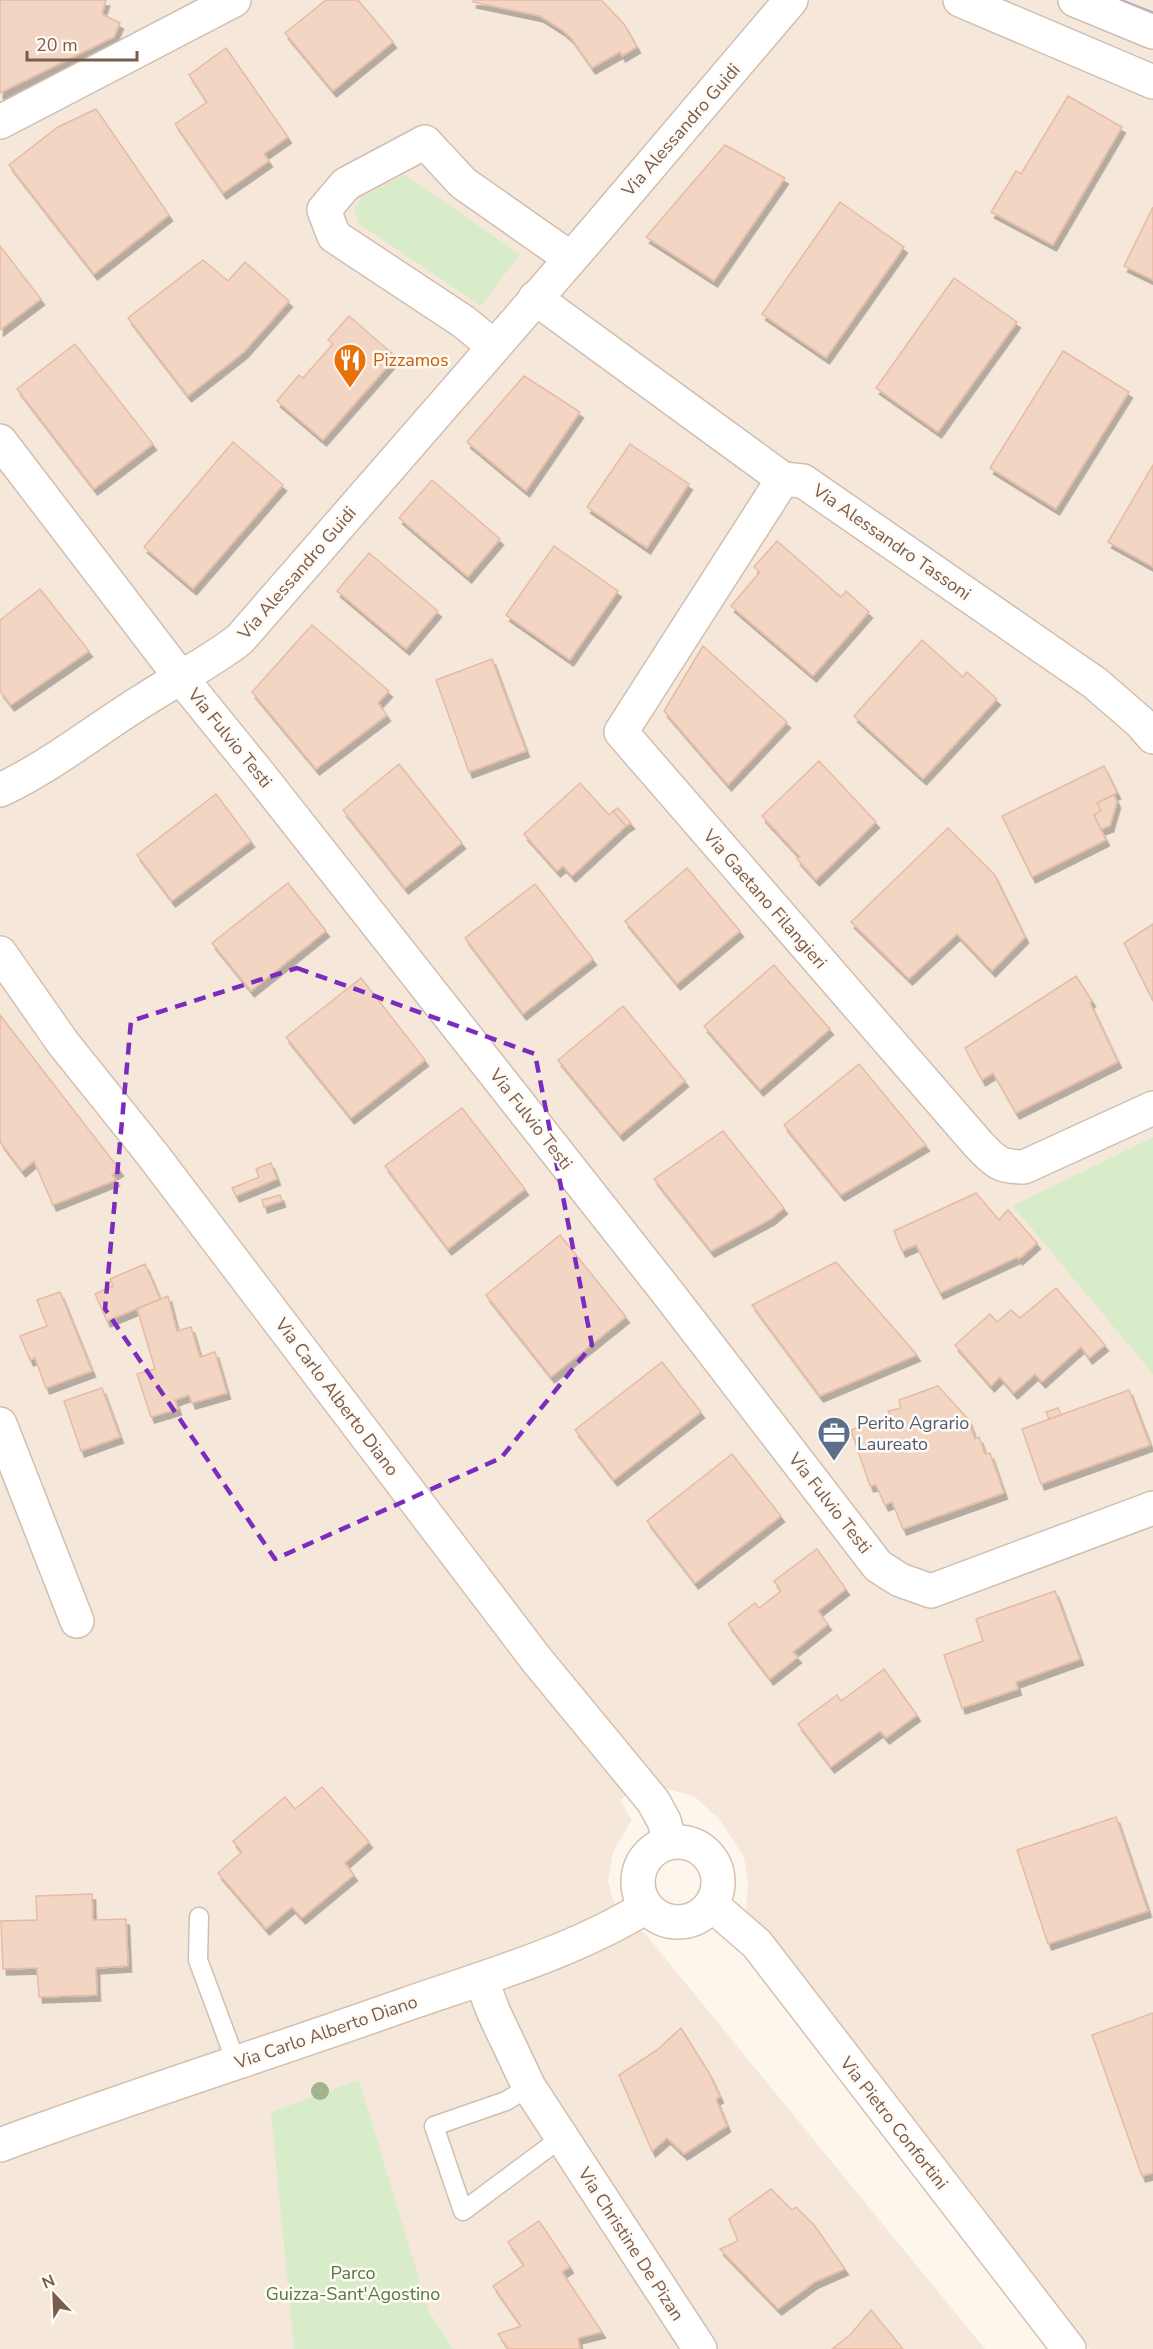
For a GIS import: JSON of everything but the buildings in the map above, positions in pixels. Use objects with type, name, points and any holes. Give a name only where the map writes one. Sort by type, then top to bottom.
[{"type":"street","points":[[0,122],[234,0]]},
{"type":"street","name":"Via Alessandro Guidi","points":[[0,790],[26,778],[148,697],[220,655],[240,639],[791,0]]},
{"type":"street","points":[[960,0],[1023,13],[1153,82]]},
{"type":"street","points":[[1075,0],[1153,32]]},
{"type":"street","points":[[493,346],[464,322],[334,236],[324,210],[346,184],[425,142],[462,183],[570,258]]},
{"type":"street","name":"Via Alessandro Tassoni","points":[[535,298],[783,479],[803,481],[1085,676],[1140,722],[1153,737]]},
{"type":"street","name":"Via Fulvio Testi","points":[[0,441],[182,679],[664,1288],[878,1566],[900,1580],[931,1591],[1153,1508]]},
{"type":"street","name":"Via Gaetano Filangieri","points":[[783,479],[621,732],[994,1161],[1005,1167],[1024,1167],[1153,1108]]},
{"type":"street","name":"Via Carlo Alberto Diano","points":[[0,953],[63,1042],[152,1154],[536,1659],[653,1802],[664,1821],[670,1842]]},
{"type":"street","points":[[0,1424],[77,1621]]},
{"type":"street","points":[[670,1842],[684,1842],[697,1846],[708,1854],[715,1865],[718,1878],[717,1892],[712,1905],[692,1920],[679,1922],[655,1915],[640,1895],[638,1881],[640,1868],[647,1856],[670,1842]]},
{"type":"street","name":"Via Pietro Confortini","points":[[712,1905],[729,1918],[763,1952],[1069,2349]]},
{"type":"street","name":"Via Carlo Alberto Diano","points":[[0,2145],[122,2100],[302,2041],[582,1942],[646,1906]]},
{"type":"street","name":"Via Christine De Pizan","points":[[481,1979],[494,2013],[529,2087],[700,2349]]},
{"type":"lane","points":[[199,1917],[198,1960],[236,2062]]},
{"type":"lane","points":[[529,2087],[506,2101],[434,2126],[463,2211],[561,2138]]},
{"type":"highlighted area","points":[[297,968],[535,1054],[592,1345],[501,1458],[275,1559],[105,1309],[131,1021]]},
{"type":"shaded area","points":[[0,0],[1153,0],[1153,2349],[1090,2349],[772,1952],[746,1914],[748,1882],[744,1857],[719,1819],[694,1796],[660,1787],[633,1790],[620,1800],[632,1820],[613,1852],[608,1881],[613,1900],[629,1923],[638,1927],[647,1936],[985,2349],[0,2349]]},
{"type":"green space","points":[[405,175],[520,254],[481,306],[358,223],[354,208],[362,197]]},
{"type":"green space","points":[[1153,1137],[1153,1374],[1013,1206]]},
{"type":"green space","name":"Parco Guizza-Sant'Agostino","points":[[359,2080],[429,2312],[453,2349],[294,2349],[271,2112]]},
{"type":"tram line","points":[[1122,0],[1153,12]]},
{"type":"place","name":"Pizzamos","points":[[350,389]]},
{"type":"place","name":"Perito Agrario Laureato","points":[[834,1462]]}]
